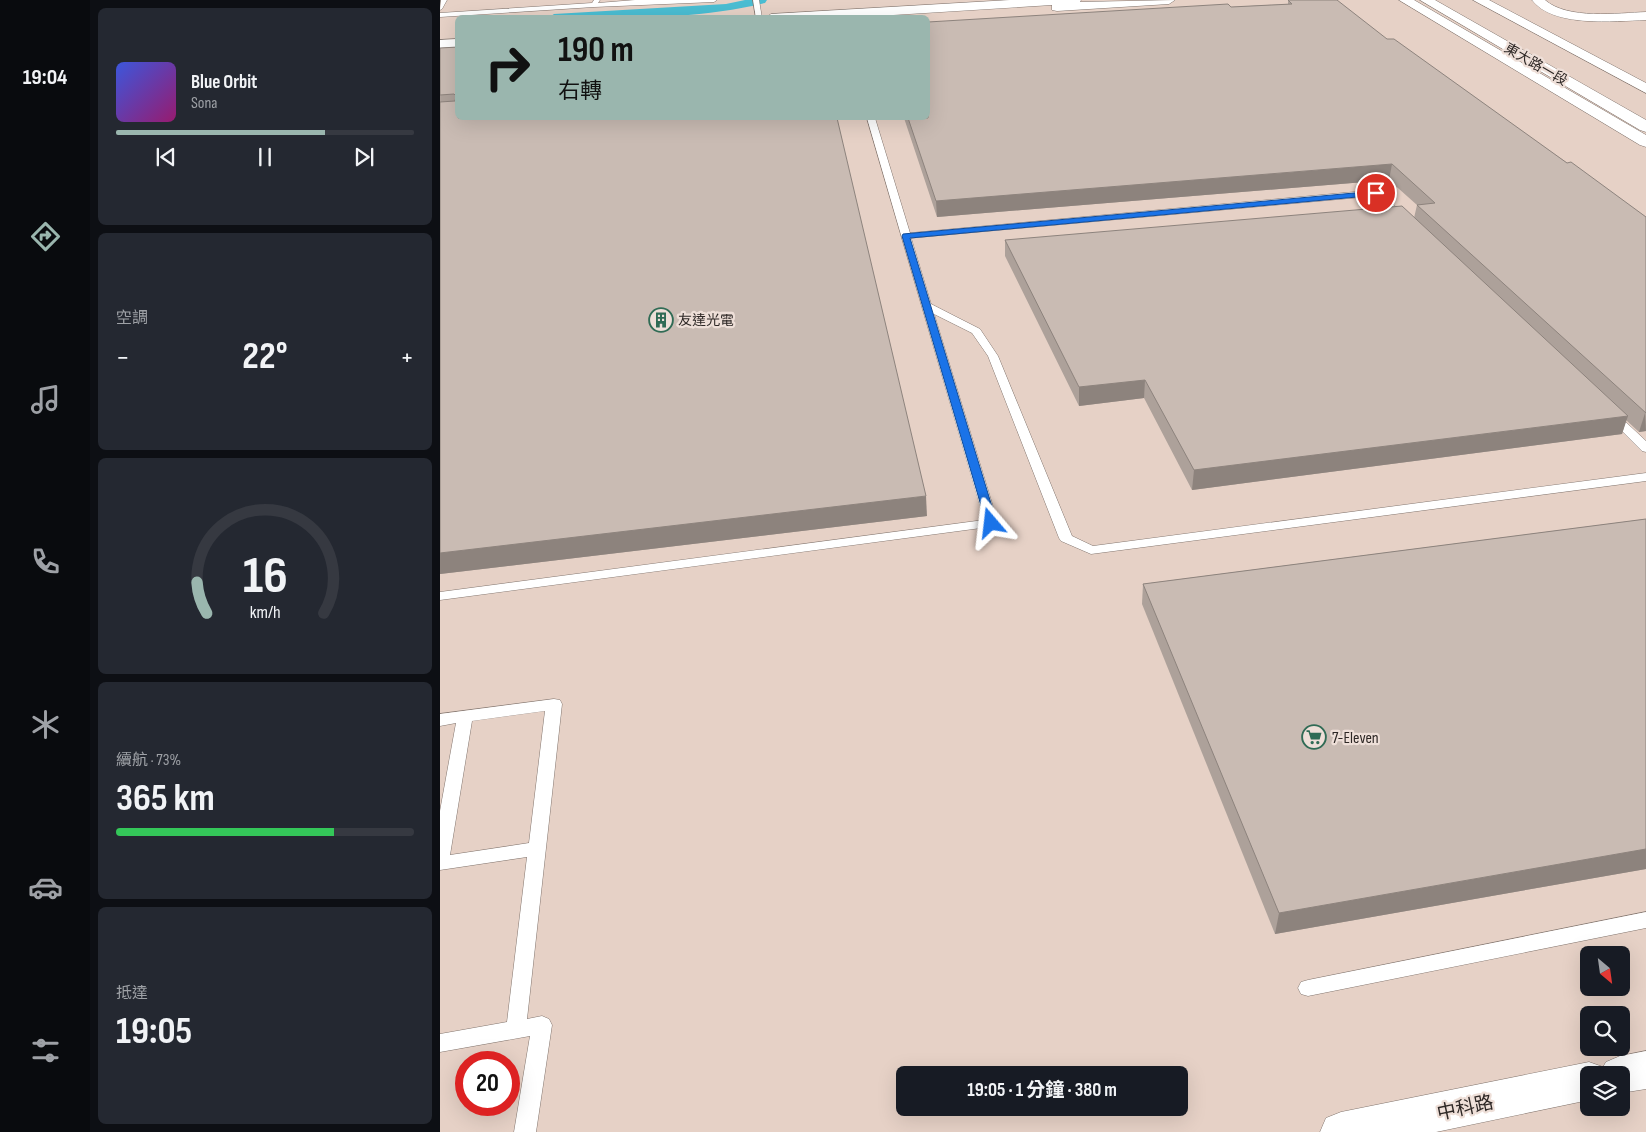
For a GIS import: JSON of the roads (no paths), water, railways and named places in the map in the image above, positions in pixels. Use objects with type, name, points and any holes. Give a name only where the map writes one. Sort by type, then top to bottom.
[{"type":"street","points":[[858,15],[1075,0]]},
{"type":"street","points":[[922,15],[1169,0]]},
{"type":"street","points":[[1405,0],[1646,142]]},
{"type":"street","name":"東大路一段","points":[[1426,0],[1646,127]]},
{"type":"street","name":"東大路一段","points":[[1453,0],[1521,38]]},
{"type":"street","points":[[1479,0],[1646,89]]},
{"type":"street","points":[[1538,0],[1549,9],[1570,16],[1646,16]]},
{"type":"street","points":[[440,38],[455,36]]},
{"type":"street","points":[[440,44],[455,43]]},
{"type":"street","points":[[1630,1073],[1646,1070]]},
{"type":"street","name":"中科路","points":[[1341,1132],[1580,1083]]},
{"type":"lane","points":[[440,8],[444,0]]},
{"type":"lane","points":[[440,15],[596,3],[714,0]]},
{"type":"lane","points":[[756,0],[758,15]]},
{"type":"lane","points":[[440,596],[991,523],[872,120]]},
{"type":"lane","points":[[906,236],[1376,193],[1412,227]]},
{"type":"lane","points":[[927,306],[976,330],[993,356],[1066,538],[1091,550],[1646,477]]},
{"type":"lane","points":[[1603,407],[1646,448]]},
{"type":"lane","points":[[440,720],[554,704],[516,1029]]},
{"type":"lane","points":[[440,859],[464,717]]},
{"type":"lane","points":[[440,863],[537,849]]},
{"type":"lane","points":[[1308,988],[1646,920]]},
{"type":"lane","points":[[440,1042],[542,1025],[525,1132]]},
{"type":"waterway","points":[[606,15],[726,8],[761,0]]},
{"type":"place","name":"友達光電","points":[[661,320]]},
{"type":"place","name":"7-Eleven","points":[[1314,737]]}]
